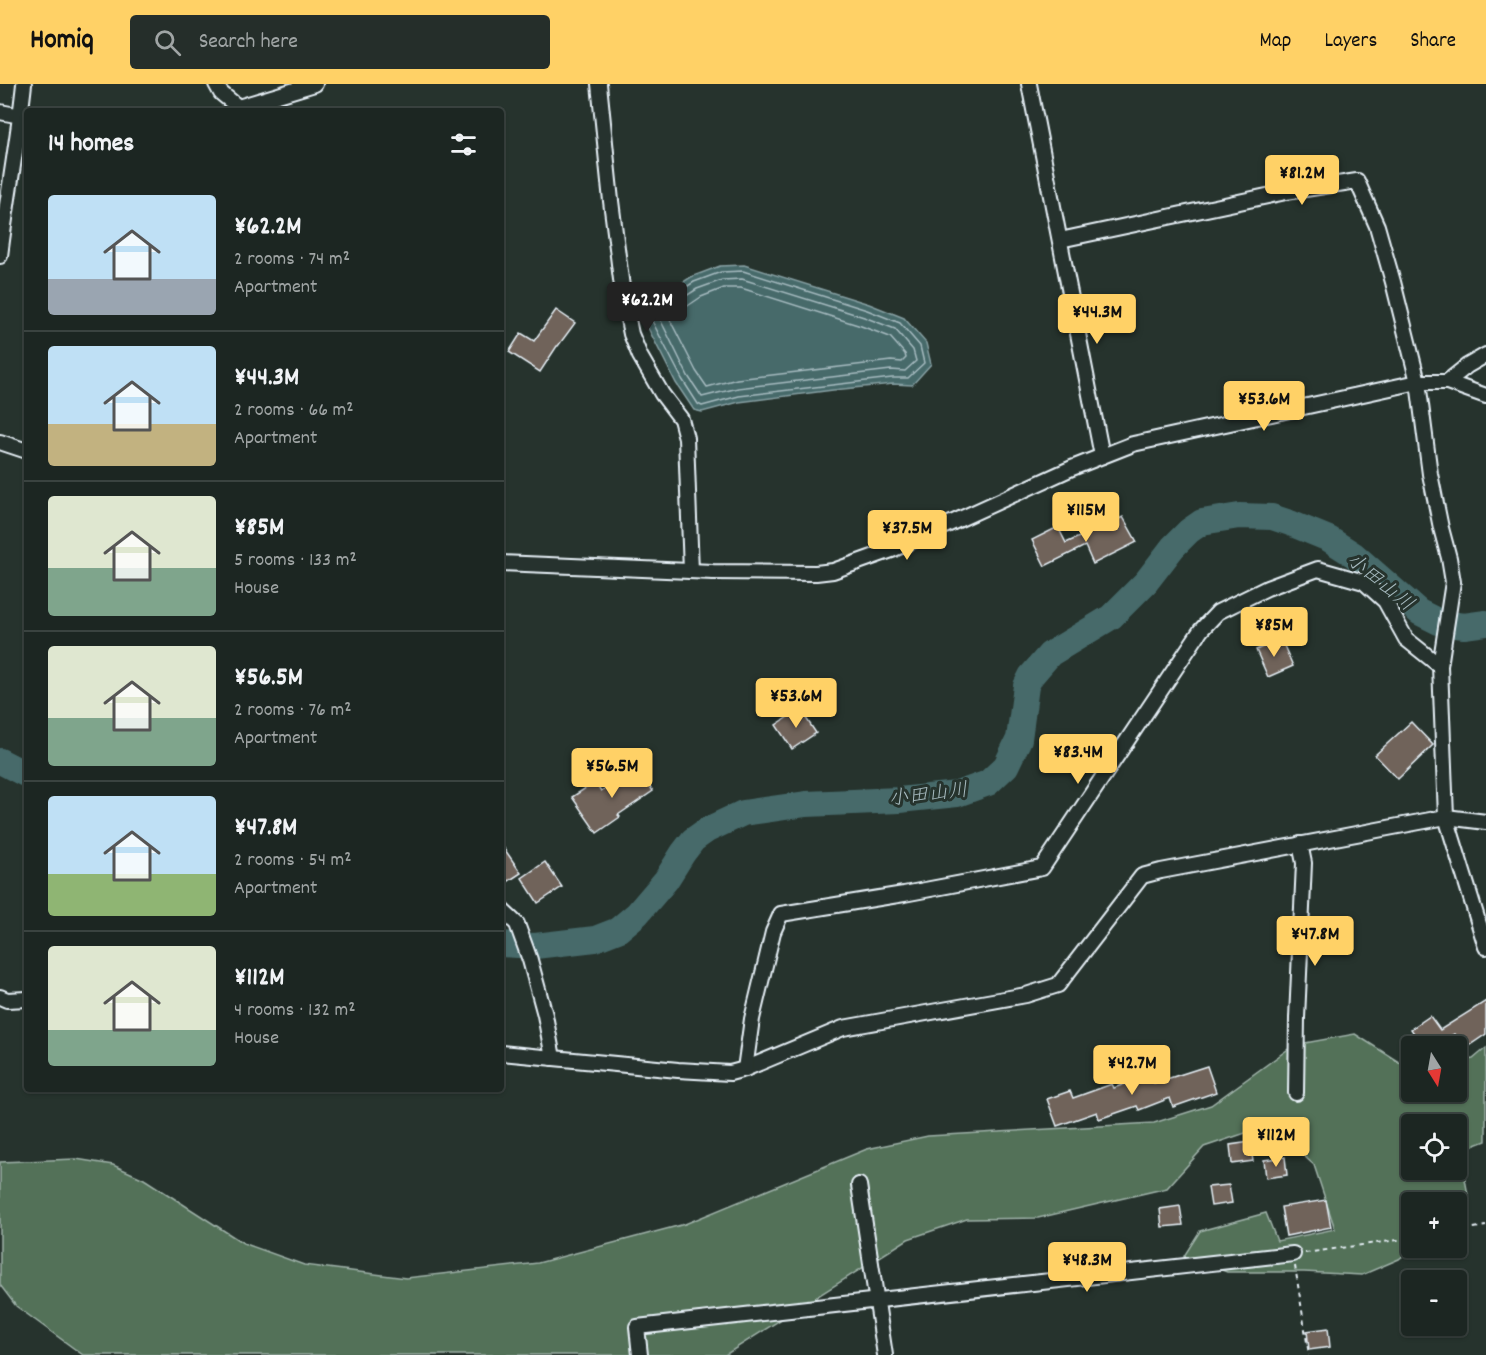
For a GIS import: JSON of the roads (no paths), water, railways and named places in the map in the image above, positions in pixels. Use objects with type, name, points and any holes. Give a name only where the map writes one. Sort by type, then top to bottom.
[{"type":"street","points":[[0,256],[24,84]]},
{"type":"street","points":[[216,84],[221,93],[238,107],[315,84]]},
{"type":"street","points":[[599,84],[623,295],[631,334],[640,356],[662,394],[681,419],[686,438],[691,571]]},
{"type":"street","points":[[1029,84],[1102,456]]},
{"type":"street","points":[[0,112],[21,116]]},
{"type":"street","points":[[1060,240],[1286,192],[1358,181],[1377,226],[1418,382],[1430,474],[1449,558],[1453,582],[1440,666],[1446,817],[1486,948]]},
{"type":"street","points":[[1448,382],[1467,366],[1486,355]]},
{"type":"street","points":[[504,563],[691,571],[816,573],[833,571],[892,550],[1072,468],[1133,444],[1418,382],[1448,382],[1486,396]]},
{"type":"street","points":[[0,442],[24,450]]},
{"type":"street","points":[[745,1069],[754,1009],[773,932],[782,914],[1042,868],[1201,630],[1218,612],[1267,588],[1318,569],[1364,582],[1384,601],[1406,639],[1440,666]]},
{"type":"street","points":[[504,1053],[730,1073],[745,1069],[843,1028],[1026,995],[1058,985],[1142,876],[1446,817],[1486,822]]},
{"type":"street","points":[[1296,1093],[1304,863],[1300,844]]},
{"type":"street","points":[[504,912],[517,924],[530,960],[545,1015],[553,1058]]},
{"type":"street","points":[[0,998],[24,999]]},
{"type":"street","points":[[859,1185],[885,1355]]},
{"type":"street","points":[[640,1355],[637,1327],[1293,1254]]},
{"type":"water","points":[[744,265],[869,304],[904,318],[926,343],[931,364],[912,385],[893,384],[833,390],[739,402],[702,412],[694,410],[676,383],[644,320],[656,300],[691,277],[720,266]]},
{"type":"waterway","name":"小田山川","points":[[504,944],[535,946],[595,939],[618,930],[637,914],[666,880],[693,840],[707,830],[743,813],[806,804],[899,800],[957,794],[988,783],[1006,766],[1019,739],[1026,686],[1031,676],[1050,654],[1111,617],[1146,582],[1173,547],[1202,522],[1239,516],[1272,517],[1290,523],[1329,539],[1354,555],[1419,612],[1441,623],[1464,626],[1486,623]]},
{"type":"waterway","name":"小田山川","points":[[0,761],[24,773]]}]
